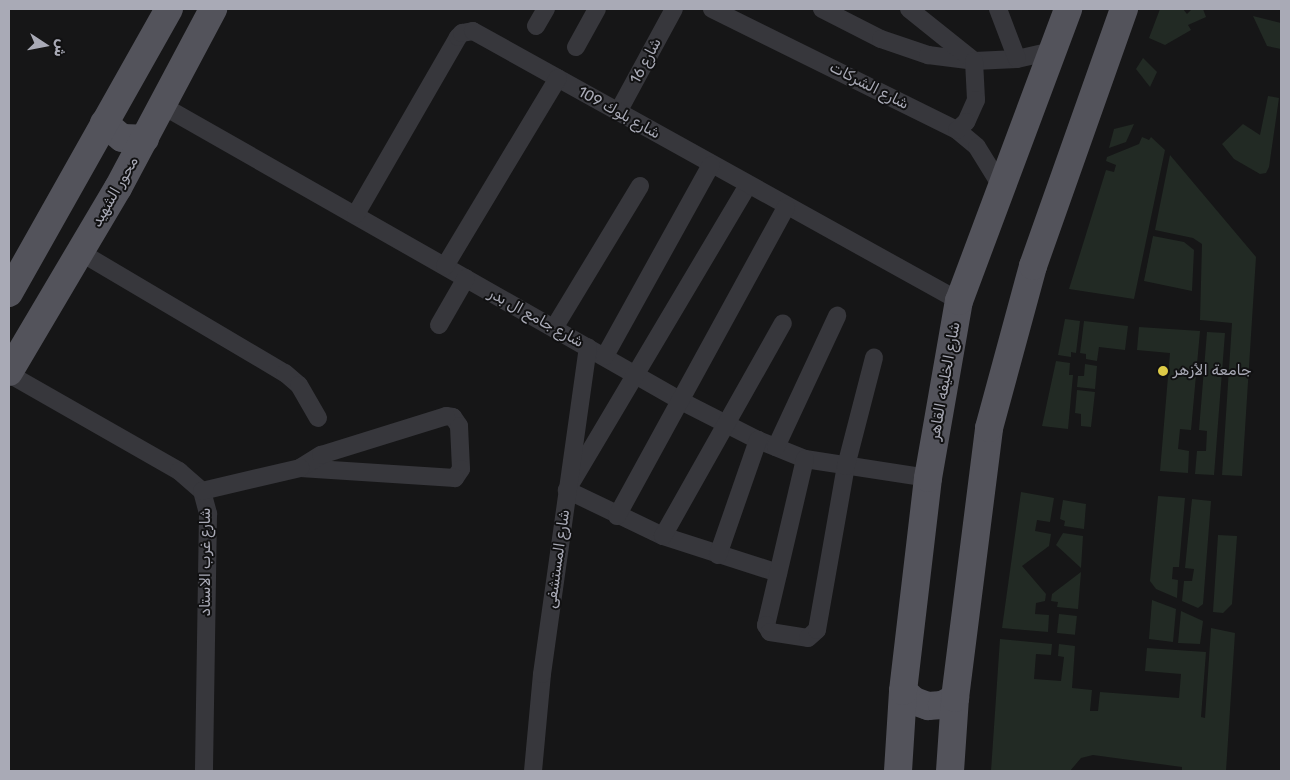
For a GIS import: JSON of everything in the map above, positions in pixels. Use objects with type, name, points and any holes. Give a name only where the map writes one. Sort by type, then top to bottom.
[{"type":"main road","points":[[9,293],[169,9]]},
{"type":"main road","name":"محور الشهيد","points":[[9,373],[146,139],[213,9]]},
{"type":"main road","points":[[950,771],[955,698],[981,478],[1009,348],[1033,266],[1124,9]]},
{"type":"main road","name":"شارع الخليفه القاهر","points":[[898,771],[904,691],[928,478],[959,301],[1003,189],[1066,10]]},
{"type":"main road","points":[[104,123],[122,138],[146,139]]},
{"type":"main road","points":[[84,159],[102,164],[115,178],[118,188]]},
{"type":"main road","points":[[904,691],[914,701],[928,706],[942,705],[955,698]]},
{"type":"street","points":[[536,26],[546,9]]},
{"type":"street","points":[[576,46],[597,9]]},
{"type":"street","name":"شارع 16","points":[[618,112],[674,9]]},
{"type":"street","name":"شارع الشركات","points":[[712,9],[957,130],[977,147],[1003,189]]},
{"type":"street","points":[[909,9],[974,61],[976,100],[966,122],[957,130]]},
{"type":"street","points":[[998,9],[1017,59]]},
{"type":"street","points":[[829,10],[912,51],[974,61],[1017,59],[1052,51]]},
{"type":"street","name":"شارع بلوك 109","points":[[356,214],[462,33],[473,31],[786,207],[959,301]]},
{"type":"street","points":[[445,266],[558,78]]},
{"type":"street","name":"شارع جامع ال بدر","points":[[163,106],[681,400],[758,440],[805,459],[928,478]]},
{"type":"street","points":[[605,356],[711,165]]},
{"type":"street","points":[[748,185],[637,375],[567,490],[617,516],[663,536],[778,573]]},
{"type":"street","points":[[554,328],[640,186]]},
{"type":"street","points":[[617,516],[786,207]]},
{"type":"street","points":[[80,252],[285,372],[299,385],[318,418]]},
{"type":"street","points":[[440,325],[466,278]]},
{"type":"street","points":[[776,447],[837,316]]},
{"type":"street","points":[[663,536],[724,423],[783,323]]},
{"type":"street","name":"شارع المستشفى","points":[[533,771],[542,674],[588,347]]},
{"type":"street","points":[[805,459],[766,628],[770,632],[802,638],[814,635],[817,630],[846,466],[874,358]]},
{"type":"street","name":"شارع غرب الاستاد","points":[[9,373],[179,471],[202,491],[208,514],[204,771]]},
{"type":"street","points":[[202,491],[300,468],[455,478],[461,469],[458,422],[453,417],[446,416],[321,454],[300,468]]},
{"type":"street","points":[[718,554],[758,440]]},
{"type":"shaded area","points":[[1160,9],[1183,9],[1187,14],[1192,9],[1203,9],[1206,17],[1188,25],[1191,30],[1165,45],[1149,38]]},
{"type":"shaded area","points":[[1253,16],[1281,23],[1281,49],[1267,46]]},
{"type":"shaded area","points":[[1143,58],[1157,72],[1150,87],[1136,69]]},
{"type":"shaded area","points":[[1268,96],[1279,98],[1269,167],[1266,173],[1260,174],[1234,159],[1222,144],[1243,124],[1260,135]]},
{"type":"shaded area","points":[[1134,124],[1126,142],[1109,148],[1114,129]]},
{"type":"shaded area","points":[[1142,137],[1149,140],[1151,137],[1165,150],[1134,299],[1069,289],[1106,170],[1114,172],[1116,165],[1106,161],[1107,157],[1139,144]]},
{"type":"shaded area","points":[[1170,155],[1256,257],[1242,476],[1222,475],[1232,323],[1200,320],[1202,244],[1193,238],[1155,230]]},
{"type":"shaded area","points":[[1153,236],[1184,242],[1194,250],[1192,291],[1144,281]]},
{"type":"shaded area","points":[[1065,319],[1080,321],[1076,353],[1071,352],[1071,357],[1058,355]]},
{"type":"shaded area","points":[[1084,321],[1128,326],[1125,350],[1099,347],[1097,361],[1086,359],[1086,354],[1080,353]]},
{"type":"shaded area","points":[[1139,327],[1200,331],[1191,430],[1180,429],[1178,449],[1189,451],[1188,473],[1160,471],[1170,353],[1137,350]]},
{"type":"shaded area","points":[[1207,332],[1225,333],[1214,475],[1195,474],[1197,451],[1206,451],[1207,431],[1199,430]]},
{"type":"shaded area","points":[[1056,361],[1070,363],[1069,375],[1073,375],[1068,429],[1042,426]]},
{"type":"shaded area","points":[[1085,364],[1097,366],[1095,389],[1077,387],[1078,376],[1084,376]]},
{"type":"shaded area","points":[[1077,390],[1095,392],[1091,427],[1081,426],[1081,414],[1075,413]]},
{"type":"shaded area","points":[[1021,492],[1054,498],[1050,522],[1037,520],[1035,531],[1051,534],[1049,546],[1022,566],[1046,594],[1045,601],[1036,603],[1035,614],[1049,615],[1048,632],[1002,628]]},
{"type":"shaded area","points":[[1158,496],[1185,498],[1179,567],[1173,567],[1172,579],[1178,580],[1177,598],[1156,589],[1150,581]]},
{"type":"shaded area","points":[[1192,499],[1211,501],[1203,604],[1198,608],[1182,601],[1184,581],[1192,581],[1194,569],[1185,568]]},
{"type":"shaded area","points":[[1063,500],[1086,504],[1084,529],[1064,526],[1065,521],[1060,519]]},
{"type":"shaded area","points":[[1063,533],[1083,536],[1081,568],[1056,545]]},
{"type":"shaded area","points":[[1218,535],[1237,536],[1232,604],[1223,613],[1213,612]]},
{"type":"shaded area","points":[[1081,572],[1078,609],[1057,607],[1058,602],[1051,601],[1052,594]]},
{"type":"shaded area","points":[[1152,600],[1176,609],[1173,642],[1149,639]]},
{"type":"shaded area","points":[[1181,611],[1203,621],[1200,644],[1178,643]]},
{"type":"shaded area","points":[[1059,614],[1077,616],[1075,635],[1057,633]]},
{"type":"shaded area","points":[[1211,628],[1235,633],[1226,771],[1182,771],[1182,767],[1093,755],[1081,758],[1070,771],[991,771],[1000,639],[1052,644],[1051,655],[1036,654],[1034,679],[1061,681],[1064,657],[1058,656],[1059,644],[1075,646],[1072,688],[1092,690],[1090,711],[1098,711],[1100,692],[1179,698],[1181,674],[1145,671],[1147,648],[1206,652],[1201,717],[1205,718]]},
{"type":"place","name":"جامعة الأزهر","points":[[1163,371]]}]
